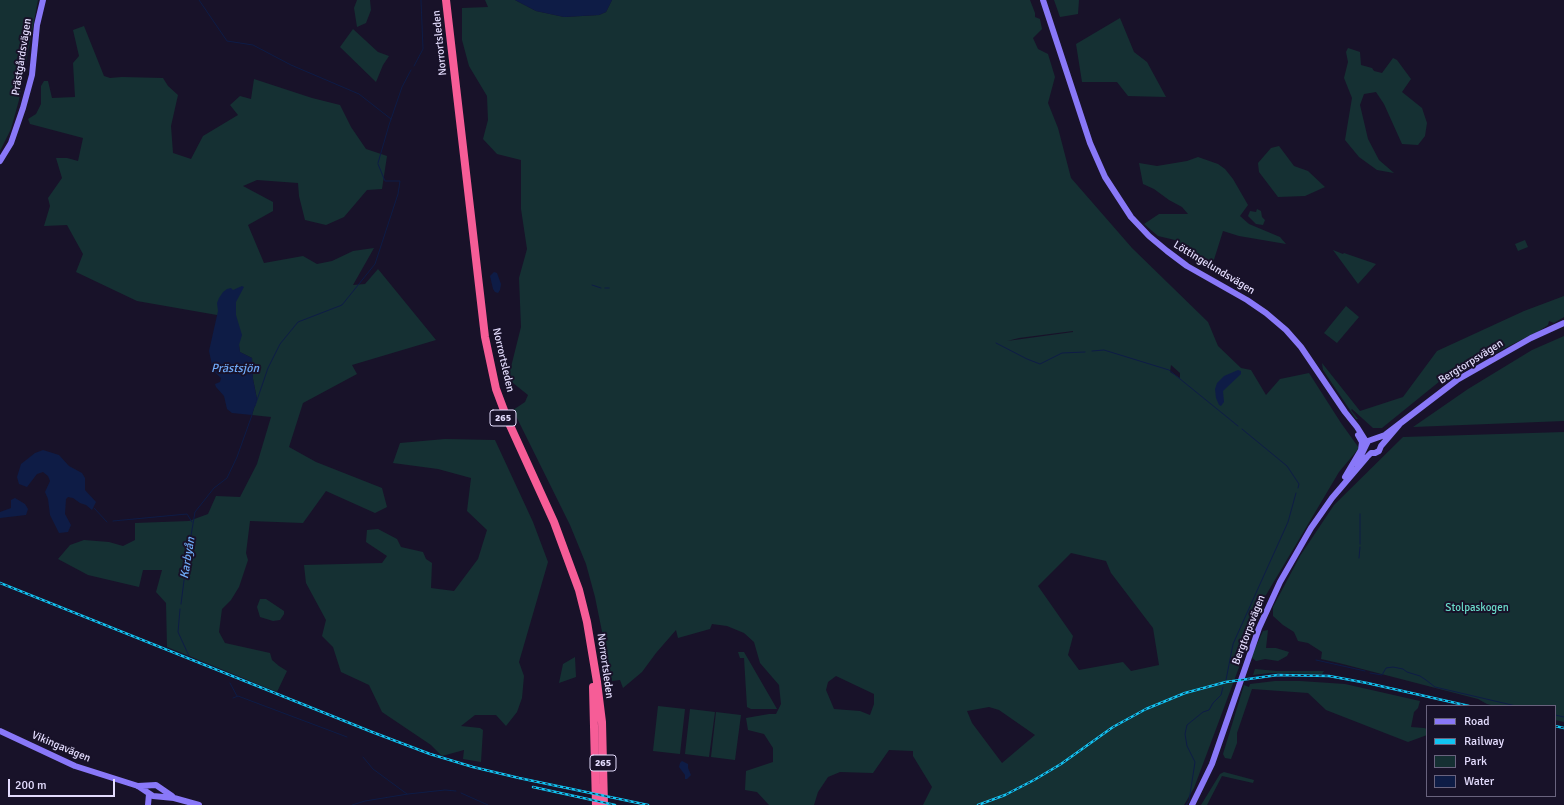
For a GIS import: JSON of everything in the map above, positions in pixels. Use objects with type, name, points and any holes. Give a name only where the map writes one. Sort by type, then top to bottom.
[{"type":"highway","name":"Norrortsleden","points":[[441,0],[478,315],[487,367],[515,449],[556,535],[576,595],[587,638],[593,680],[595,805]]},
{"type":"highway","name":"Norrortsleden","points":[[446,0],[485,337],[496,389],[508,421],[554,522],[579,590],[588,622],[598,682],[602,722],[604,805]]},
{"type":"highway","points":[[602,722],[607,805]]},
{"type":"main road","name":"Prästgårdsvägen","points":[[0,161],[11,143],[32,75],[37,24],[43,0]]},
{"type":"main road","name":"Löttingelundsvägen","points":[[1043,0],[1090,143],[1105,177],[1131,217],[1166,252],[1187,266],[1247,300],[1266,313],[1286,330],[1301,347],[1345,412],[1358,427],[1374,439]]},
{"type":"main road","name":"Bergtorpsvägen","points":[[1350,476],[1366,445],[1374,439],[1385,435],[1399,425],[1457,380],[1531,338],[1564,325]]},
{"type":"main road","points":[[1332,498],[1356,460],[1362,446],[1359,436],[1345,412]]},
{"type":"main road","name":"Bergtorpsvägen","points":[[1192,805],[1212,764],[1259,628],[1270,603],[1299,548],[1332,498],[1371,453],[1378,452],[1381,446],[1399,425]]},
{"type":"main road","name":"Löttingelundsvägen","points":[[1358,427],[1366,445]]},
{"type":"main road","points":[[1374,439],[1379,442],[1381,446]]},
{"type":"main road","points":[[1366,445],[1371,453]]},
{"type":"main road","name":"Vikingavägen","points":[[0,731],[68,763],[138,786],[149,793]]},
{"type":"main road","points":[[149,805],[149,788],[151,785],[156,785],[174,798]]},
{"type":"main road","name":"Vikingavägen","points":[[138,786],[151,785]]},
{"type":"main road","points":[[149,805],[160,793],[160,789]]},
{"type":"main road","points":[[149,793],[199,805]]},
{"type":"green space","points":[[0,0],[38,0],[19,100],[11,129],[0,151]]},
{"type":"green space","points":[[357,0],[370,0],[371,10],[366,23],[357,27],[354,8]]},
{"type":"green space","points":[[485,0],[515,0],[536,11],[564,17],[599,15],[606,12],[612,0],[1030,0],[1035,17],[1040,19],[1042,29],[1033,38],[1038,49],[1048,54],[1055,77],[1048,103],[1058,128],[1071,178],[1132,248],[1208,322],[1218,346],[1241,368],[1251,370],[1266,395],[1280,379],[1309,373],[1359,448],[1339,472],[1266,595],[1194,788],[1184,805],[923,805],[932,787],[913,756],[913,751],[889,750],[873,773],[840,772],[828,777],[818,792],[814,805],[769,805],[757,792],[745,790],[746,771],[773,762],[773,748],[764,734],[748,730],[746,718],[776,714],[781,704],[779,685],[760,663],[754,642],[744,633],[727,626],[712,624],[710,629],[678,638],[676,630],[642,672],[623,688],[620,680],[612,681],[595,597],[586,564],[570,525],[513,410],[525,402],[528,395],[508,379],[521,327],[519,278],[527,249],[521,209],[521,160],[497,154],[483,139],[488,120],[487,96],[469,66],[462,40],[462,8],[488,7]],"holes":[[[1073,331],[1007,341],[1019,338]],[[1171,365],[1180,373],[1180,378],[1170,372]],[[1071,553],[1106,561],[1111,573],[1153,628],[1159,665],[1131,671],[1123,662],[1079,670],[1068,655],[1073,636],[1038,586]],[[836,676],[874,694],[874,704],[870,715],[860,711],[834,709],[826,690],[828,682]],[[989,707],[999,710],[1035,735],[1002,763],[972,723],[967,711]]]},
{"type":"green space","points":[[1054,0],[1079,0],[1078,14],[1060,17]]},
{"type":"green space","points":[[1120,18],[1134,52],[1147,62],[1166,97],[1128,96],[1117,82],[1082,82],[1076,44]]},
{"type":"green space","points":[[84,26],[104,76],[110,78],[163,78],[168,86],[178,95],[171,126],[173,153],[191,159],[203,136],[238,115],[230,105],[240,96],[251,99],[254,79],[312,98],[340,105],[351,127],[366,149],[387,156],[382,189],[367,190],[344,217],[326,225],[305,220],[299,196],[298,183],[257,180],[243,186],[273,202],[273,211],[248,225],[264,263],[303,256],[317,264],[332,261],[353,251],[374,248],[353,285],[365,284],[378,269],[436,340],[352,365],[357,374],[303,403],[289,447],[316,462],[382,488],[387,507],[375,513],[326,491],[303,523],[250,521],[246,553],[248,560],[239,587],[231,600],[222,609],[219,632],[225,643],[270,653],[272,660],[287,671],[277,692],[167,647],[166,603],[156,592],[162,570],[143,570],[139,587],[88,575],[58,559],[70,545],[84,540],[109,542],[123,546],[135,540],[135,523],[189,521],[208,514],[216,496],[240,497],[257,464],[271,417],[252,415],[257,399],[253,379],[252,358],[240,352],[239,345],[217,315],[137,301],[76,272],[83,254],[67,225],[44,226],[50,206],[48,198],[62,178],[56,158],[67,158],[78,161],[83,138],[30,124],[28,119],[36,114],[41,104],[41,86],[44,81],[48,81],[52,98],[75,97],[73,63],[79,56],[73,30]]},
{"type":"green space","points":[[353,29],[378,52],[389,56],[383,65],[376,82],[340,47]]},
{"type":"green space","points":[[1348,48],[1360,52],[1361,65],[1382,73],[1393,58],[1397,60],[1411,79],[1402,92],[1422,108],[1427,123],[1425,136],[1418,145],[1402,144],[1384,104],[1376,92],[1364,94],[1360,105],[1368,139],[1379,160],[1394,173],[1377,170],[1359,157],[1345,140],[1352,98],[1344,78],[1348,62],[1346,52]]},
{"type":"green space","points":[[1279,146],[1294,166],[1308,171],[1325,187],[1305,196],[1278,197],[1259,172],[1258,163],[1271,148]]},
{"type":"green space","points":[[1198,157],[1218,164],[1225,169],[1233,179],[1248,205],[1240,216],[1249,224],[1280,237],[1286,244],[1239,236],[1223,231],[1212,266],[1175,240],[1158,236],[1144,224],[1159,214],[1188,214],[1182,207],[1154,189],[1143,184],[1139,163],[1157,166],[1187,161]]},
{"type":"green space","points":[[1257,209],[1261,211],[1262,217],[1265,220],[1263,225],[1256,224],[1248,216],[1250,211],[1256,212]]},
{"type":"green space","points":[[1525,240],[1528,247],[1518,251],[1515,244]]},
{"type":"green space","points":[[1333,250],[1343,254],[1344,253],[1376,264],[1358,284]]},
{"type":"green space","points":[[1564,296],[1564,317],[1554,323],[1549,321],[1548,325],[1539,331],[1461,372],[1440,381],[1382,428],[1373,428],[1352,409],[1351,410],[1358,419],[1356,419],[1323,370],[1322,363],[1360,411],[1403,397],[1437,351],[1524,311]]},
{"type":"green space","points":[[1346,306],[1359,317],[1337,343],[1324,333]]},
{"type":"green space","points":[[1564,336],[1564,421],[1413,427],[1468,389],[1532,350]]},
{"type":"green space","name":"Stolpaskogen","points":[[1564,432],[1564,722],[1556,720],[1556,705],[1491,705],[1478,699],[1321,659],[1322,652],[1308,643],[1298,641],[1294,632],[1273,616],[1273,607],[1300,556],[1334,505],[1403,437]]},
{"type":"green space","points":[[445,439],[495,440],[533,522],[548,562],[519,662],[524,676],[522,698],[517,712],[506,726],[496,715],[475,715],[461,726],[480,728],[483,730],[481,762],[463,759],[464,750],[442,756],[431,745],[382,712],[369,685],[341,672],[333,647],[322,636],[326,620],[306,583],[304,565],[382,563],[387,556],[366,542],[367,530],[378,529],[397,539],[401,547],[423,552],[426,559],[432,563],[431,588],[454,591],[478,559],[487,530],[467,511],[471,478],[438,469],[393,463],[400,443]]},
{"type":"green space","points":[[260,599],[266,599],[284,611],[284,614],[280,620],[273,621],[260,617],[257,607]]},
{"type":"green space","points":[[1268,630],[1266,648],[1276,648],[1289,652],[1287,656],[1278,661],[1265,659],[1256,661],[1251,657],[1263,631]]},
{"type":"green space","points":[[738,652],[744,652],[777,709],[751,709],[747,707],[744,658],[740,658]]},
{"type":"green space","points":[[575,657],[576,677],[559,683],[563,664]]},
{"type":"green space","points":[[1255,669],[1277,671],[1324,671],[1322,674],[1270,673],[1253,675]]},
{"type":"green space","points":[[1275,681],[1300,681],[1345,684],[1420,701],[1418,708],[1414,712],[1411,727],[1426,729],[1426,735],[1408,742],[1326,710],[1308,693],[1252,689],[1237,733],[1237,743],[1231,759],[1225,758],[1223,754],[1244,685],[1249,687],[1250,684]]},
{"type":"green space","points":[[658,706],[685,709],[680,754],[653,751]]},
{"type":"green space","points":[[690,709],[715,712],[709,757],[685,754]]},
{"type":"green space","points":[[716,712],[741,715],[735,760],[711,757]]},
{"type":"green space","points":[[1224,772],[1254,780],[1253,783],[1222,776],[1207,805],[1201,805],[1220,774]]},
{"type":"water","points":[[515,0],[612,0],[606,12],[599,15],[564,17],[536,11]]},
{"type":"water","points":[[494,272],[497,273],[501,284],[498,293],[493,289],[490,276]]},
{"type":"water","name":"Prästsjön","points":[[242,286],[244,287],[236,302],[236,315],[242,335],[239,345],[240,352],[252,358],[253,379],[257,399],[252,415],[232,413],[227,409],[224,396],[215,384],[220,382],[221,378],[211,369],[212,365],[209,351],[218,311],[217,303],[219,298],[227,289],[231,288],[233,290]]},
{"type":"water","points":[[1238,370],[1241,371],[1241,374],[1223,391],[1224,402],[1221,406],[1219,405],[1216,398],[1215,389],[1217,383],[1224,376]]},
{"type":"water","points":[[43,450],[59,455],[69,466],[82,473],[85,478],[85,490],[96,502],[92,510],[73,498],[68,497],[66,499],[65,514],[71,525],[68,532],[59,533],[50,515],[48,499],[45,492],[50,481],[48,476],[43,472],[37,474],[27,487],[19,484],[17,477],[21,464],[35,453]]},
{"type":"water","points":[[15,498],[25,504],[28,509],[26,515],[0,518],[0,512],[11,508],[11,500]]},
{"type":"water","points":[[682,761],[688,764],[691,775],[687,779],[685,779],[685,775],[679,767]]},
{"type":"waterway","points":[[199,0],[227,41],[253,45],[291,65],[359,94],[391,119]]},
{"type":"waterway","points":[[414,66],[423,49],[421,0]]},
{"type":"waterway","points":[[378,163],[402,87],[411,70]]},
{"type":"waterway","points":[[255,406],[268,368],[280,344],[298,322],[342,305],[375,264],[398,194],[400,181],[385,181],[378,164]]},
{"type":"waterway","points":[[592,285],[601,288]]},
{"type":"waterway","points":[[996,343],[1040,364],[1062,353],[1085,352]]},
{"type":"waterway","points":[[1092,351],[1104,350],[1169,370],[1238,426]]},
{"type":"waterway","points":[[181,604],[195,512],[214,488],[227,478],[237,457],[252,415]]},
{"type":"waterway","points":[[1242,429],[1287,466],[1299,484],[1298,488]]},
{"type":"waterway","points":[[1226,680],[1233,644],[1288,522],[1296,493]]},
{"type":"waterway","points":[[94,508],[107,522]]},
{"type":"waterway","points":[[113,521],[187,514],[192,522]]},
{"type":"waterway","points":[[1360,514],[1360,531]]},
{"type":"waterway","points":[[1360,532],[1360,544]]},
{"type":"waterway","points":[[1359,558],[1360,547]]},
{"type":"waterway","points":[[180,609],[178,632],[189,656]]},
{"type":"waterway","points":[[1316,660],[1365,671]]},
{"type":"waterway","points":[[1370,673],[1382,675],[1386,668],[1393,667],[1403,669],[1407,672],[1420,676],[1435,687],[1512,705]]},
{"type":"waterway","points":[[230,683],[237,696]]},
{"type":"waterway","points":[[1186,805],[1189,801],[1195,762],[1187,746],[1185,734],[1187,725],[1203,712],[1209,710],[1213,703],[1221,695],[1223,687]]},
{"type":"waterway","points":[[233,698],[238,696],[347,737]]},
{"type":"waterway","points":[[1556,715],[1564,717]]},
{"type":"waterway","points":[[363,757],[373,769],[407,794]]},
{"type":"waterway","points":[[352,805],[365,801],[408,794],[445,790],[456,791]]},
{"type":"waterway","name":"Karbyån","points":[[461,793],[488,805]]},
{"type":"railway","points":[[0,583],[430,754],[473,767],[519,778],[648,805]]},
{"type":"railway","points":[[978,805],[1005,795],[1034,780],[1061,764],[1113,727],[1146,709],[1185,693],[1226,682],[1278,675],[1329,676],[1465,705]]},
{"type":"railway","points":[[1556,726],[1564,728]]},
{"type":"railway","points":[[533,787],[615,805]]}]
